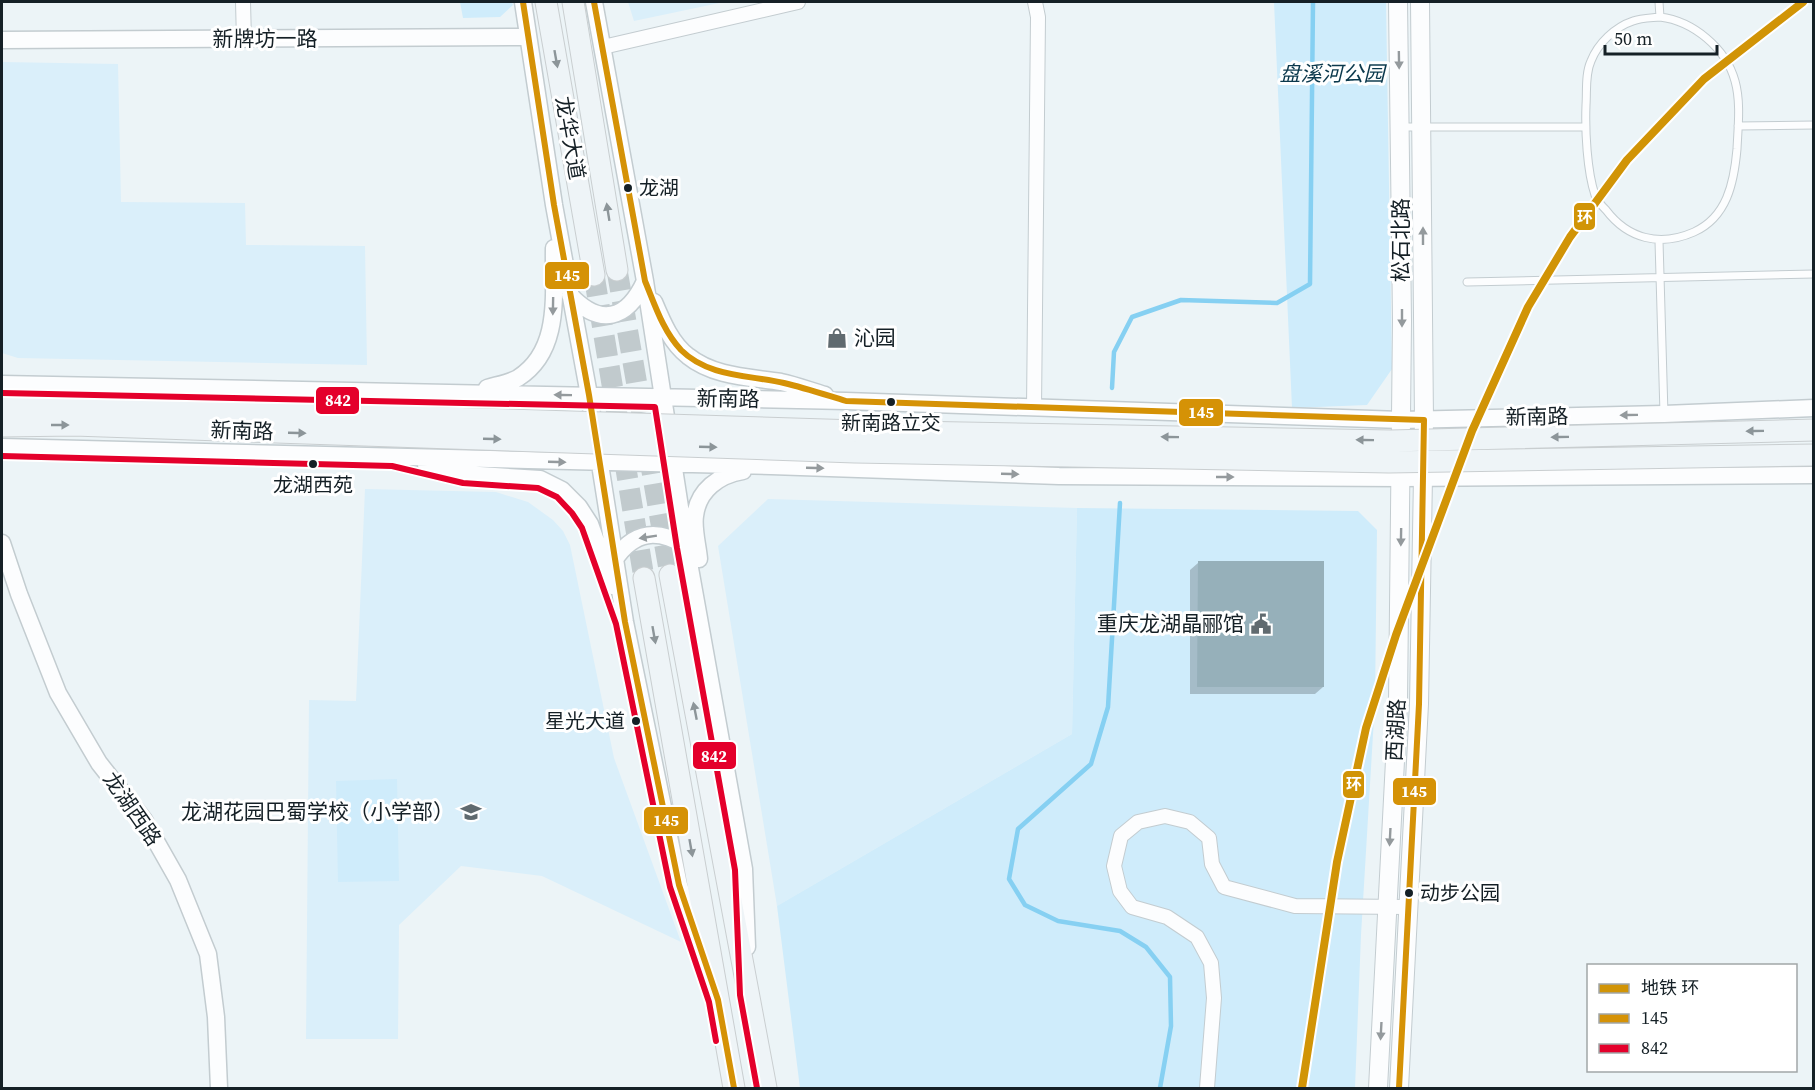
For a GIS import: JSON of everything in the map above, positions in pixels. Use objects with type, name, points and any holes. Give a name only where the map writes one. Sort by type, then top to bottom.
[{"type":"main road","name":"龙华大道","points":[[546,2],[594,275]]},
{"type":"main road","name":"龙华大道","points":[[573,2],[617,270]]},
{"type":"main road","name":"松石北路","points":[[1398,2],[1401,478]]},
{"type":"main road","name":"松石北路","points":[[1420,2],[1423,478]]},
{"type":"main road","name":"新南路","points":[[2,406],[49,405],[833,430],[1391,441],[1814,430]]},
{"type":"main road","name":"新南路","points":[[2,426],[86,425],[855,452],[1389,462],[1814,455]]},
{"type":"main road","name":"西湖路","points":[[1378,1089],[1398,703],[1401,478]]},
{"type":"main road","name":"西湖路","points":[[1398,1089],[1419,704],[1423,478]]},
{"type":"main road","points":[[670,575],[766,1089]]},
{"type":"main road","points":[[644,578],[734,1089]]},
{"type":"street","points":[[243,2],[244,40]]},
{"type":"street","points":[[523,2],[554,205],[589,395],[625,622],[679,885],[718,1000]]},
{"type":"street","points":[[594,2],[645,281],[686,546],[744,869],[749,995]]},
{"type":"street","points":[[603,47],[798,2]]},
{"type":"street","points":[[1034,408],[1038,17],[1035,2]]},
{"type":"street","name":"新牌坊一路","points":[[5,41],[528,37]]},
{"type":"street","points":[[470,393],[516,379],[532,368],[550,338],[553,319],[554,205]]},
{"type":"street","points":[[570,295],[591,314],[603,316],[616,314],[629,306],[638,296],[645,281]]},
{"type":"street","points":[[645,281],[664,324],[674,341],[688,357],[710,368],[737,376],[783,383],[846,401]]},
{"type":"street","name":"新南路","points":[[3,383],[846,401],[1401,420],[1814,408]]},
{"type":"street","name":"新南路","points":[[2,447],[771,466],[1059,476],[1423,478],[1814,475]]},
{"type":"street","points":[[393,457],[464,474],[540,478],[562,490],[579,507],[590,524],[625,622]]},
{"type":"street","points":[[700,623],[701,571],[694,518],[698,503],[706,490],[718,479],[731,473],[771,466]]},
{"type":"street","points":[[615,559],[624,546],[635,539],[653,535],[670,536],[686,546]]},
{"type":"street","name":"龙湖西路","points":[[2,543],[18,594],[58,693],[99,762],[144,820],[183,891],[208,954],[216,1017],[219,1089]]},
{"type":"street","points":[[1207,1089],[1214,998],[1211,963],[1197,937],[1167,917],[1132,907],[1120,891],[1114,866],[1121,836],[1138,822],[1165,816],[1190,822],[1209,838],[1212,864],[1224,887],[1295,906],[1386,905],[1407,907]]},
{"type":"lane","points":[[1659,2],[1660,17]]},
{"type":"lane","points":[[1671,18],[1707,38],[1729,66],[1735,82],[1738,126],[1733,181],[1720,210],[1708,225],[1682,237],[1659,241],[1629,233],[1612,218],[1596,197],[1586,142],[1587,79],[1590,62],[1599,47],[1615,30],[1634,20],[1671,18]]},
{"type":"lane","points":[[1738,126],[1814,125]]},
{"type":"lane","points":[[1400,127],[1586,127]]},
{"type":"lane","points":[[1659,241],[1664,414]]},
{"type":"lane","points":[[1467,282],[1814,274]]},
{"type":"shaded area","points":[[628,2],[724,2],[634,21]]},
{"type":"shaded area","points":[[2,62],[118,64],[121,202],[245,203],[246,245],[365,246],[367,365],[18,358],[2,353]]},
{"type":"shaded area","name":"龙湖花园巴蜀学校（小学部）","points":[[365,489],[496,492],[528,502],[553,520],[563,531],[570,545],[614,758],[681,942],[542,876],[461,866],[399,925],[398,1039],[306,1039],[309,700],[356,701]]},
{"type":"shaded area","points":[[768,499],[1077,508],[1072,734],[777,906],[718,546]]},
{"type":"green space","points":[[460,2],[512,2],[513,5],[500,17],[463,18]]},
{"type":"green space","name":"盘溪河公园","points":[[1274,2],[1386,2],[1392,369],[1367,405],[1292,408]]},
{"type":"green space","name":"动步公园","points":[[1077,508],[1358,511],[1377,530],[1375,701],[1361,935],[1355,1088],[800,1088],[777,906],[1072,734]]},
{"type":"green space","points":[[397,779],[399,881],[338,882],[336,781]]},
{"type":"building","name":"重庆龙湖晶郦馆","points":[[1198,561],[1324,561],[1324,687],[1197,687]]},
{"type":"waterway","points":[[1112,388],[1114,352],[1132,317],[1181,300],[1277,303],[1310,284],[1313,2]]},
{"type":"waterway","points":[[1120,503],[1108,707],[1091,764],[1018,829],[1009,879],[1025,905],[1058,921],[1120,931],[1146,947],[1170,977],[1171,1026],[1160,1088]]},
{"type":"tunnel","points":[[617,270],[670,575]]},
{"type":"tunnel","points":[[594,275],[644,578]]},
{"type":"metro line","name":"环","points":[[1302,1088],[1337,862],[1366,728],[1396,635],[1472,431],[1528,307],[1570,237],[1627,160],[1704,79],[1803,2]]},
{"type":"transit line","name":"145","points":[[523,2],[554,205],[589,395],[625,622],[679,885],[718,1000],[734,1088]]},
{"type":"transit line","name":"145","points":[[594,2],[645,281],[669,335],[692,359],[730,374],[771,380],[846,401],[1424,420],[1419,704],[1399,1088]]},
{"type":"transit line","name":"842","points":[[2,393],[655,407],[677,548],[735,870],[740,995],[757,1088]]},
{"type":"transit line","name":"842","points":[[2,456],[392,466],[463,483],[538,488],[557,497],[582,528],[616,624],[670,887],[709,1002],[716,1041]]},
{"type":"place","name":"龙湖","points":[[628,188]]},
{"type":"place","name":"沁园","points":[[837,338]]},
{"type":"place","name":"新南路立交","points":[[891,402]]},
{"type":"place","name":"龙湖西苑","points":[[313,464]]},
{"type":"place","name":"重庆龙湖晶郦馆","points":[[1261,624]]},
{"type":"place","name":"星光大道","points":[[636,721]]},
{"type":"place","name":"龙湖花园巴蜀学校（小学部）","points":[[471,812]]},
{"type":"place","name":"动步公园","points":[[1409,893]]}]
